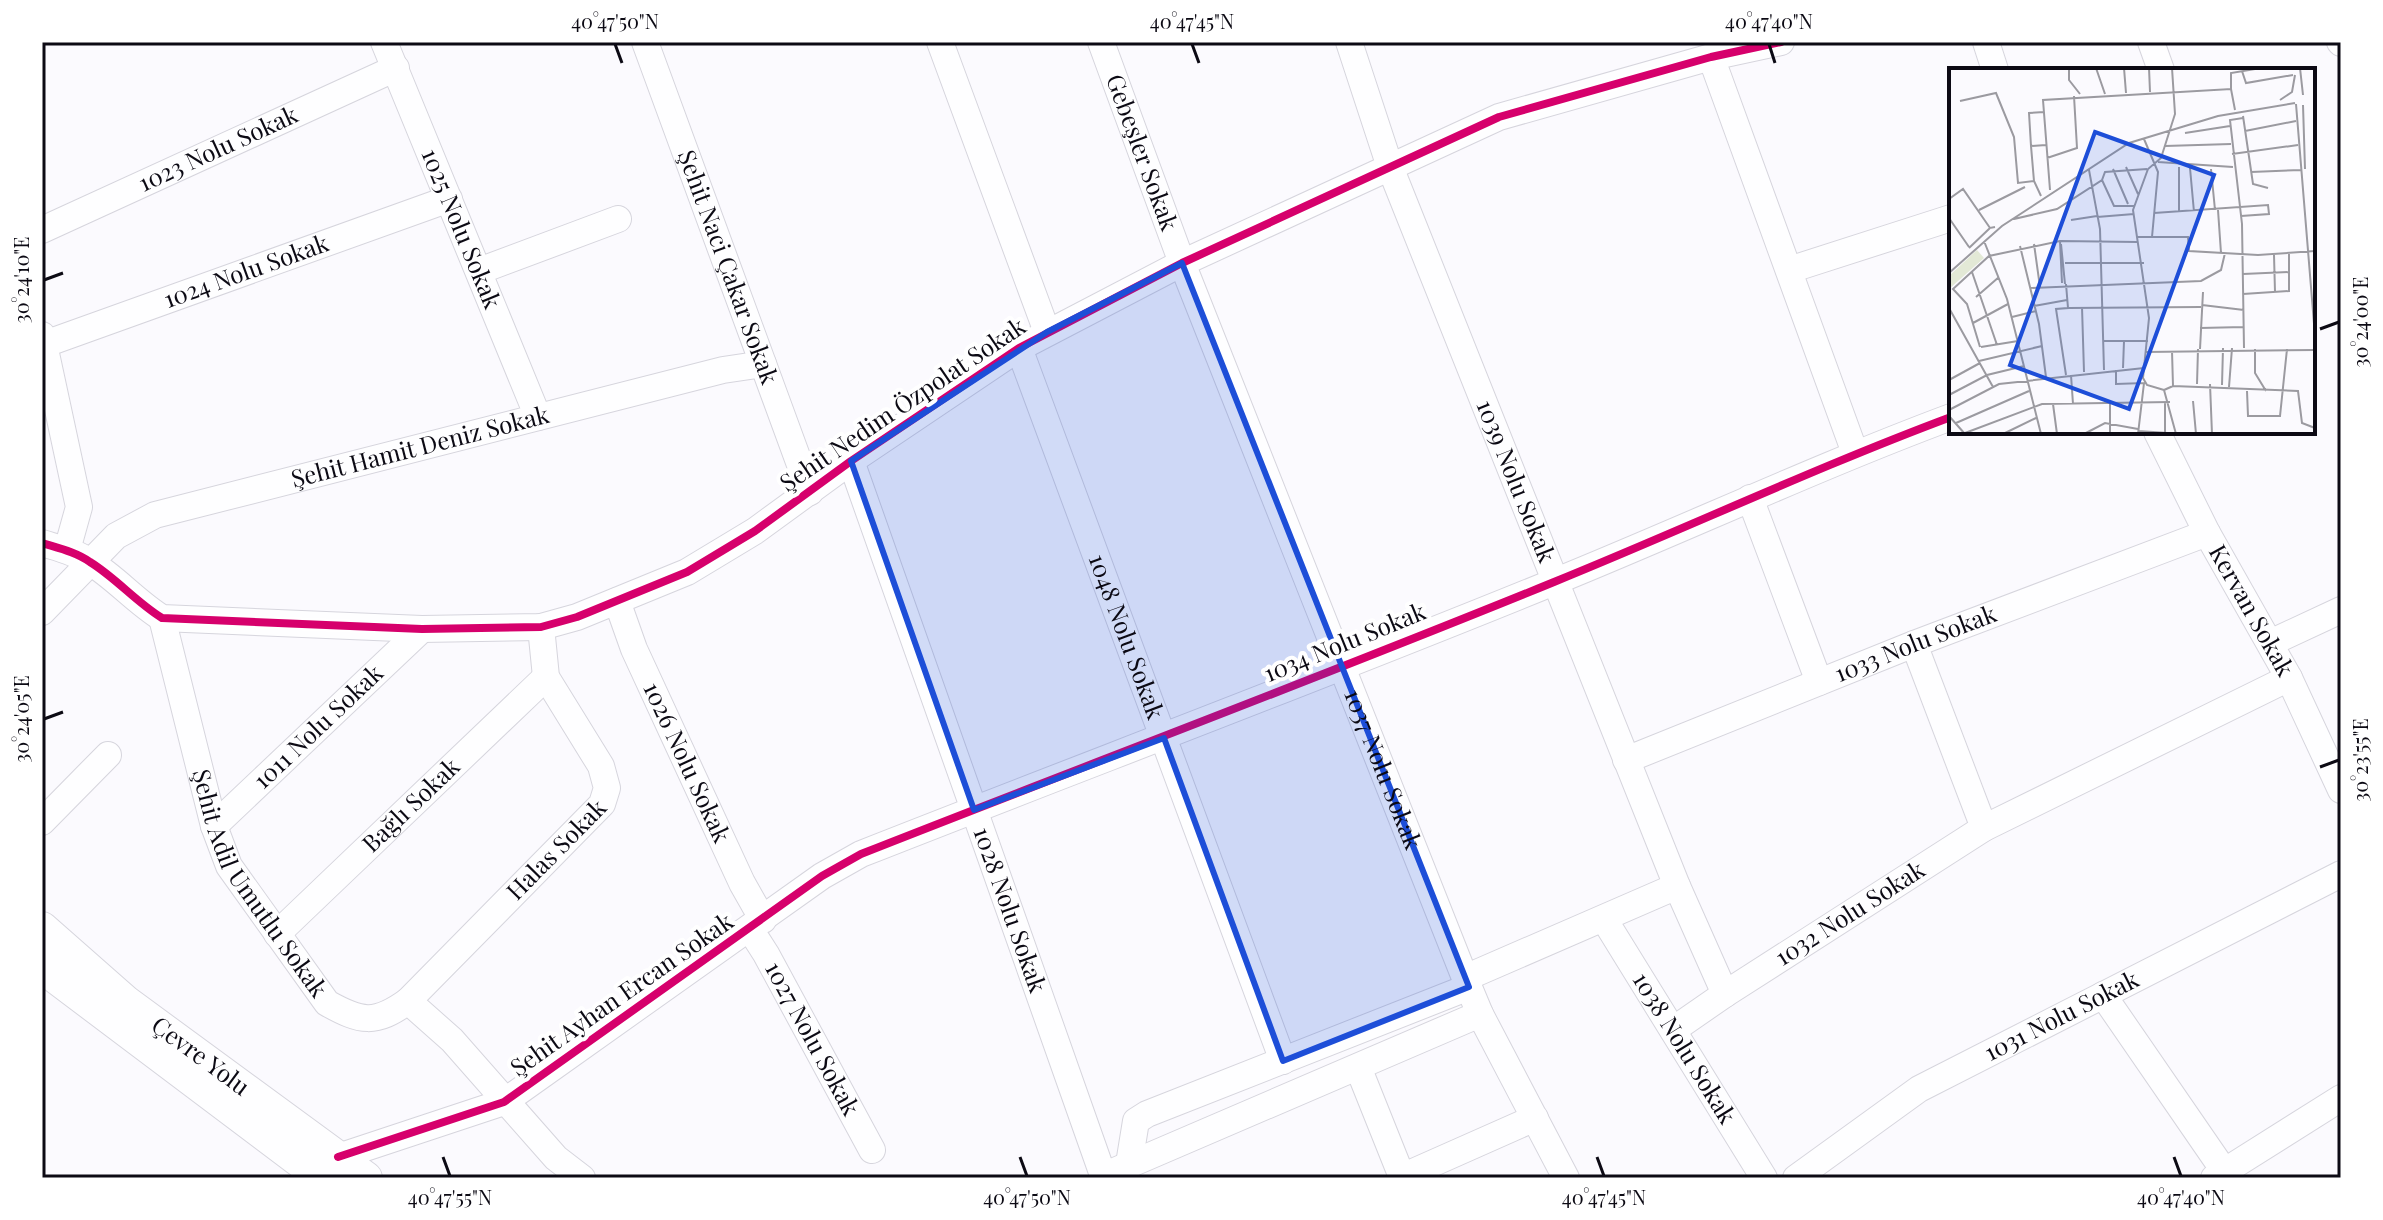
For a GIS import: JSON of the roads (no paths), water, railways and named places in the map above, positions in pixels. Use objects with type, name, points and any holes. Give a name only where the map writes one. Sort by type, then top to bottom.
[{"type":"main road","name":"Çevre Yolu","points":[[42,928],[126,1002],[330,1168]]},
{"type":"main road","name":"Çevre Yolu","points":[[42,967],[330,1168],[366,1178]]},
{"type":"street","name":"1025 Nolu Sokak","points":[[384,42],[538,417]]},
{"type":"street","name":"Şehit Naci Çakar Sokak","points":[[645,42],[810,492]]},
{"type":"street","points":[[940,42],[1047,332]]},
{"type":"street","name":"Gebeşler Sokak","points":[[1101,42],[1182,263]]},
{"type":"street","name":"1039 Nolu Sokak","points":[[1349,42],[1390,167],[1677,886]]},
{"type":"street","name":"Şehit Nedim Özpolat Sokak","points":[[162,618],[422,629],[541,627],[617,601],[687,572],[755,531],[851,461],[1019,348],[1182,263],[1499,117],[1711,57],[1781,42]]},
{"type":"street","points":[[1986,42],[1994,68]]},
{"type":"street","points":[[2151,42],[2160,68]]},
{"type":"street","points":[[1711,57],[1855,453]]},
{"type":"street","name":"1023 Nolu Sokak","points":[[42,230],[396,68]]},
{"type":"street","name":"1024 Nolu Sokak","points":[[43,340],[449,199]]},
{"type":"street","points":[[479,271],[618,219]]},
{"type":"street","points":[[1789,270],[1949,219]]},
{"type":"street","name":"1037 Nolu Sokak","points":[[1182,263],[1480,1014],[1566,1178]]},
{"type":"street","points":[[43,340],[79,507],[55,546],[91,562],[162,618]]},
{"type":"street","name":"1048 Nolu Sokak","points":[[1019,348],[1283,1061]]},
{"type":"street","name":"Şehit Hamit Deniz Sokak","points":[[42,612],[116,536],[155,515],[723,370],[763,364]]},
{"type":"street","name":"1034 Nolu Sokak","points":[[756,925],[822,876],[861,854],[1164,738],[1555,582],[1855,453],[1949,418]]},
{"type":"street","name":"Kervan Sokak","points":[[2158,434],[2207,533],[2289,678],[2341,790]]},
{"type":"street","name":"1028 Nolu Sokak","points":[[851,461],[1104,1177]]},
{"type":"street","points":[[1750,498],[1819,682]]},
{"type":"street","name":"1033 Nolu Sokak","points":[[1626,760],[1914,644],[2207,533]]},
{"type":"street","name":"1026 Nolu Sokak","points":[[617,601],[634,649],[742,883],[756,925]]},
{"type":"street","points":[[2270,643],[2341,610]]},
{"type":"street","name":"Şehit Adil Umutlu Sokak","points":[[162,618],[214,826],[229,866],[327,1003],[367,1020],[389,1015],[408,1001]]},
{"type":"street","name":"Halas Sokak","points":[[408,1001],[602,804],[607,788],[601,766],[546,677],[541,627]]},
{"type":"street","name":"1011 Nolu Sokak","points":[[214,826],[422,629]]},
{"type":"street","points":[[1914,644],[1984,828]]},
{"type":"street","name":"Bağlı Sokak","points":[[277,934],[546,677]]},
{"type":"street","name":"1032 Nolu Sokak","points":[[1673,1030],[1984,828],[2289,678]]},
{"type":"street","points":[[42,822],[108,755]]},
{"type":"street","name":"1031 Nolu Sokak","points":[[1811,1174],[1919,1089],[2341,874]]},
{"type":"street","points":[[1129,1164],[1136,1121],[1147,1114],[1283,1061],[1467,982],[1677,886],[1725,994]]},
{"type":"street","name":"1038 Nolu Sokak","points":[[1604,919],[1764,1178]]},
{"type":"street","name":"Şehit Ayhan Ercan Sokak","points":[[330,1168],[504,1102],[756,925]]},
{"type":"street","name":"1027 Nolu Sokak","points":[[756,925],[766,954],[872,1150]]},
{"type":"street","points":[[2103,995],[2223,1176],[2341,1098]]},
{"type":"street","points":[[408,1001],[452,1040],[556,1158],[582,1178]]},
{"type":"street","points":[[1104,1177],[1480,1014]]},
{"type":"street","points":[[1358,1067],[1402,1177],[1535,1118]]}]
